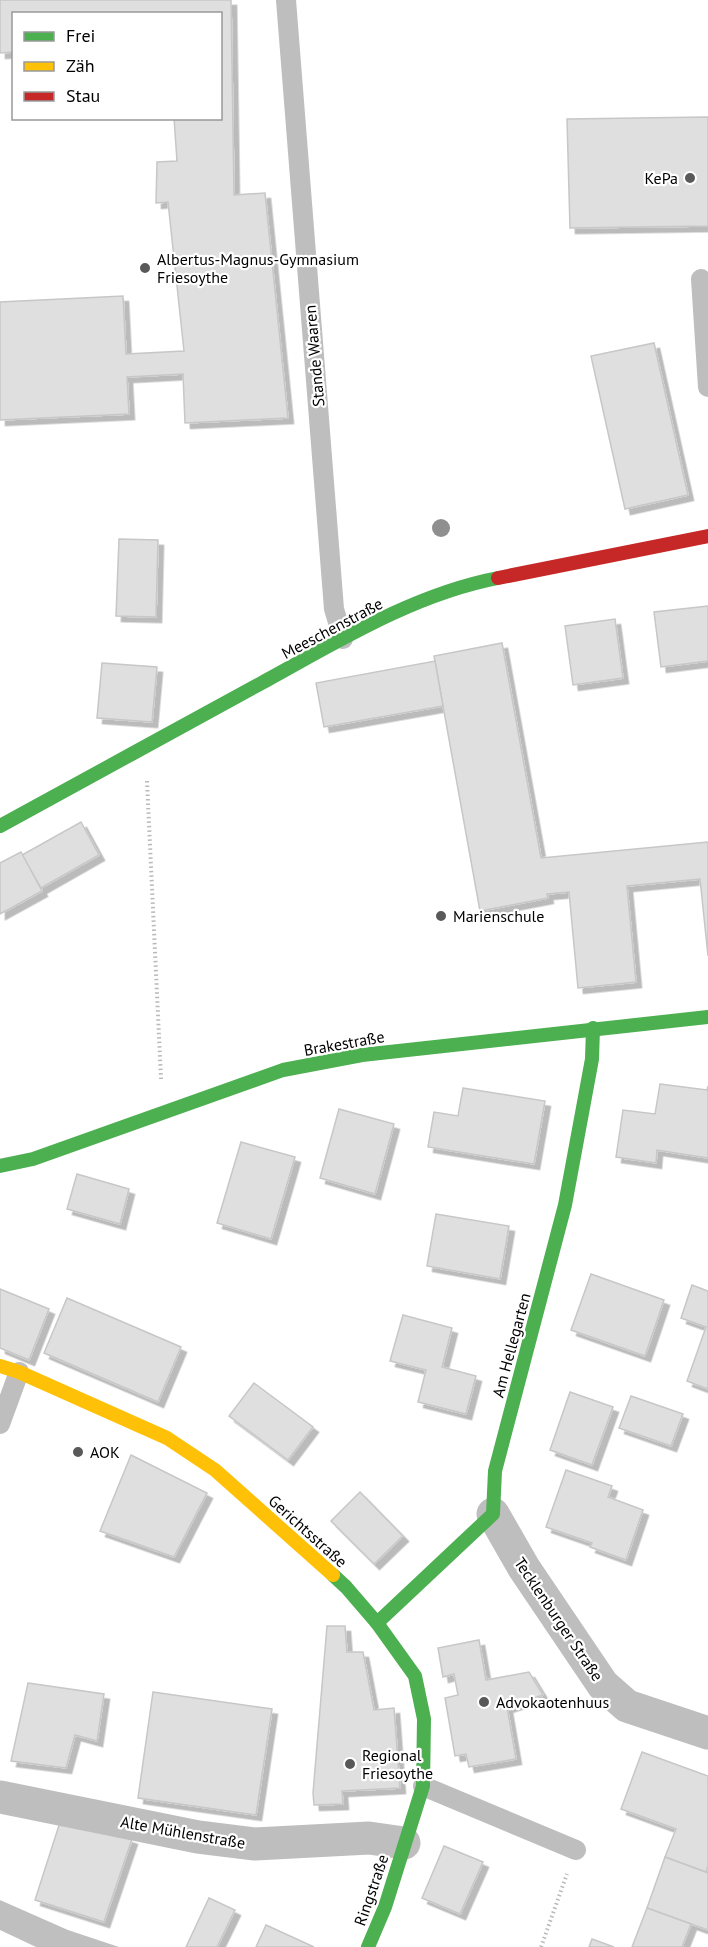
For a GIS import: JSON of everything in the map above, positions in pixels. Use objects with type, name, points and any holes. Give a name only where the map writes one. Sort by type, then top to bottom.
[{"type":"street","name":"Meeschenstraße","points":[[0,826],[343,639],[416,603],[476,582],[708,536]]},
{"type":"street","name":"Brakestraße","points":[[0,1166],[33,1159],[284,1070],[362,1055],[708,1017]]},
{"type":"street","name":"Am Hellegarten","points":[[493,1514],[495,1471],[565,1205],[592,1059],[593,1028]]},
{"type":"street","name":"Gerichtsstraße","points":[[0,1366],[19,1372],[167,1438],[215,1470],[346,1587],[377,1623],[415,1676],[424,1719],[423,1786],[404,1843]]},
{"type":"street","points":[[377,1623],[493,1514]]},
{"type":"street","name":"Tecklenburger Straße","points":[[493,1514],[524,1568],[603,1685],[627,1706],[708,1733]]},
{"type":"street","name":"Alte Mühlenstraße","points":[[0,1797],[198,1838],[255,1844],[369,1839],[404,1843]]},
{"type":"street","name":"Ringstraße","points":[[368,1947],[385,1907],[404,1843]]},
{"type":"lane","name":"Stande Waaren","points":[[286,0],[334,609],[343,639]]},
{"type":"lane","points":[[701,279],[708,387]]},
{"type":"lane","points":[[0,1424],[19,1372]]},
{"type":"lane","points":[[423,1786],[576,1850]]},
{"type":"path","points":[[145,747],[162,1113]]},
{"type":"path","points":[[541,1947],[576,1850]]},
{"type":"shaded area","points":[[0,1900],[68,1930],[119,1947],[36,1947],[0,1930]]},
{"type":"building","points":[[0,0],[231,0],[234,195],[265,193],[288,418],[185,423],[183,374],[127,377],[129,414],[0,420],[0,302],[123,296],[126,354],[184,351],[168,202],[156,203],[157,162],[177,161],[174,120],[222,120],[222,12],[12,12],[12,52],[0,53]]},
{"type":"building","points":[[708,117],[708,226],[570,228],[567,119]]},
{"type":"building","points":[[654,343],[688,495],[625,509],[591,356]]},
{"type":"building","points":[[119,539],[158,540],[156,617],[116,616]]},
{"type":"building","points":[[708,606],[708,661],[661,667],[654,612]]},
{"type":"building","points":[[615,619],[623,678],[573,685],[565,626]]},
{"type":"building","points":[[502,643],[541,858],[708,842],[708,956],[700,879],[627,886],[636,982],[578,988],[569,892],[547,894],[548,898],[480,911],[434,656]]},
{"type":"building","points":[[435,661],[443,706],[324,727],[316,683]]},
{"type":"building","points":[[102,663],[157,667],[152,722],[97,718]]},
{"type":"building","points":[[81,822],[99,855],[41,888],[22,855]]},
{"type":"building","points":[[21,852],[42,891],[0,914],[0,863]]},
{"type":"building","points":[[660,1084],[707,1090],[708,1086],[708,1158],[657,1150],[656,1163],[616,1157],[623,1110],[655,1114]]},
{"type":"building","points":[[463,1088],[545,1101],[534,1164],[428,1147],[434,1112],[458,1116]]},
{"type":"building","points":[[339,1109],[394,1124],[375,1194],[320,1178]]},
{"type":"building","points":[[241,1142],[295,1157],[271,1239],[217,1223]]},
{"type":"building","points":[[77,1174],[129,1189],[120,1224],[67,1209]]},
{"type":"building","points":[[436,1214],[509,1226],[500,1279],[427,1266]]},
{"type":"building","points":[[591,1274],[664,1300],[645,1356],[571,1330]]},
{"type":"building","points":[[692,1285],[708,1291],[708,1389],[687,1381],[706,1327],[681,1318]]},
{"type":"building","points":[[0,1289],[49,1309],[29,1360],[0,1348]]},
{"type":"building","points":[[67,1298],[181,1347],[158,1402],[44,1353]]},
{"type":"building","points":[[403,1315],[452,1328],[442,1367],[476,1376],[466,1414],[418,1402],[426,1370],[390,1361]]},
{"type":"building","points":[[254,1383],[313,1427],[288,1460],[229,1416]]},
{"type":"building","points":[[570,1392],[613,1407],[592,1465],[550,1450]]},
{"type":"building","points":[[631,1396],[683,1414],[671,1446],[619,1428]]},
{"type":"building","points":[[131,1455],[207,1493],[174,1557],[100,1531]]},
{"type":"building","points":[[566,1470],[612,1486],[608,1497],[643,1510],[626,1560],[590,1547],[592,1543],[546,1527]]},
{"type":"building","points":[[360,1492],[403,1536],[374,1564],[331,1521]]},
{"type":"building","points":[[327,1626],[345,1626],[347,1652],[363,1652],[374,1710],[394,1708],[400,1788],[342,1791],[343,1804],[314,1805],[313,1793]]},
{"type":"building","name":"Advokaotenhuus","points":[[479,1640],[486,1680],[529,1672],[543,1695],[507,1707],[516,1759],[469,1767],[466,1754],[455,1756],[445,1698],[458,1695],[454,1674],[443,1677],[438,1648]]},
{"type":"building","points":[[28,1683],[104,1694],[97,1741],[75,1735],[66,1768],[11,1761]]},
{"type":"building","points":[[153,1692],[272,1709],[256,1815],[138,1798]]},
{"type":"building","points":[[642,1752],[708,1776],[708,1866],[706,1872],[665,1857],[676,1829],[621,1809]]},
{"type":"building","points":[[62,1816],[132,1839],[104,1922],[35,1900]]},
{"type":"building","points":[[444,1846],[483,1862],[460,1914],[422,1898]]},
{"type":"building","points":[[665,1857],[708,1873],[708,1930],[647,1908]]},
{"type":"building","points":[[209,1898],[235,1910],[217,1947],[186,1947]]},
{"type":"building","points":[[647,1908],[691,1924],[682,1947],[632,1947]]},
{"type":"building","points":[[266,1925],[314,1947],[256,1947]]},
{"type":"building","points":[[592,1939],[614,1947],[589,1947]]},
{"type":"traffic: fast","points":[[0,826],[379,620],[437,595],[498,578]]},
{"type":"traffic: fast","points":[[0,1166],[33,1159],[283,1070],[362,1055],[708,1017]]},
{"type":"traffic: fast","points":[[377,1623],[493,1514],[495,1471],[565,1205],[592,1059],[593,1028]]},
{"type":"traffic: fast","points":[[333,1575],[377,1623],[415,1676],[424,1719],[423,1786],[385,1907],[368,1947]]},
{"type":"traffic: slow","points":[[0,1366],[19,1372],[167,1438],[215,1470],[333,1575]]},
{"type":"traffic: jam","points":[[498,578],[708,536]]},
{"type":"place","name":"KePa","points":[[690,178]]},
{"type":"place","name":"Albertus-Magnus-Gymnasium Friesoythe","points":[[145,268]]},
{"type":"place","name":"Marienschule","points":[[441,916]]},
{"type":"place","name":"AOK","points":[[78,1452]]},
{"type":"place","name":"Advokaotenhuus","points":[[484,1702]]},
{"type":"place","name":"Regional Friesoythe","points":[[350,1764]]}]
